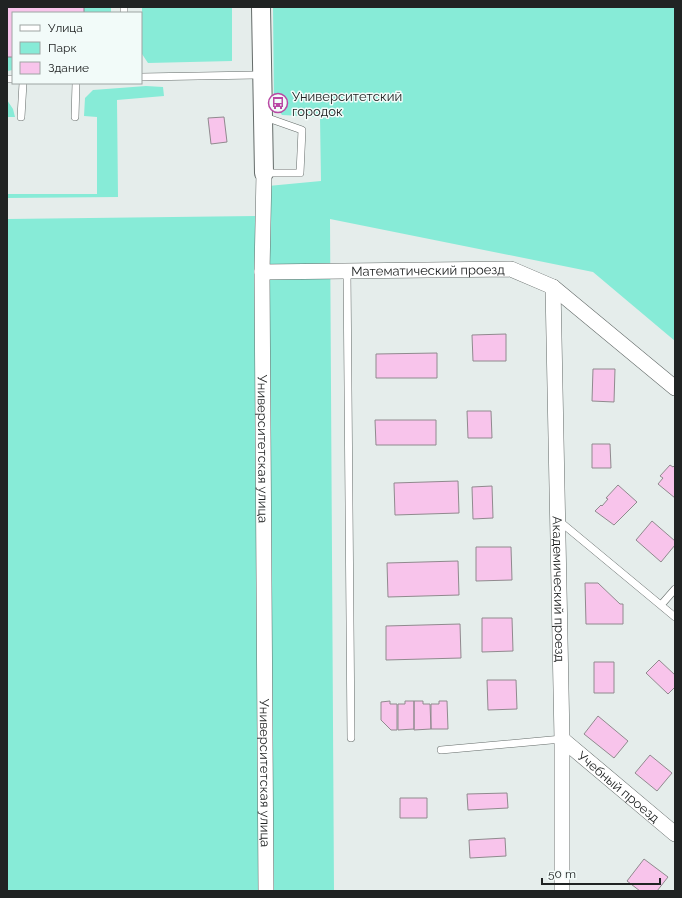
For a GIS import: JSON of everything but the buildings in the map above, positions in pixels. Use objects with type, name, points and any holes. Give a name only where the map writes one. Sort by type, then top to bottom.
[{"type":"street","name":"Университетская улица","points":[[261,7],[264,173],[262,272],[266,891]]},
{"type":"street","name":"Математический проезд","points":[[262,272],[511,269],[553,287],[675,388]]},
{"type":"street","name":"Академический проезд","points":[[553,287],[562,739],[562,891]]},
{"type":"street","name":"Учебный проезд","points":[[562,739],[675,834]]},
{"type":"lane","points":[[142,77],[262,75]]},
{"type":"lane","points":[[21,117],[23,84]]},
{"type":"lane","points":[[75,117],[76,84]]},
{"type":"lane","points":[[263,117],[302,130],[300,173],[264,173]]},
{"type":"lane","points":[[347,271],[351,738]]},
{"type":"lane","points":[[558,520],[675,617]]},
{"type":"lane","points":[[661,605],[675,589]]},
{"type":"lane","points":[[441,750],[562,739]]},
{"type":"green space","points":[[84,7],[111,7],[111,12],[84,12]]},
{"type":"green space","points":[[142,7],[232,7],[232,61],[148,63],[142,54]]},
{"type":"green space","points":[[273,7],[675,7],[675,341],[593,272],[330,219],[334,891],[7,891],[7,219],[256,216],[268,186],[321,181],[320,117],[282,115],[274,104]]},
{"type":"green space","points":[[7,57],[12,57],[12,70],[7,71]]},
{"type":"green space","points":[[146,86],[163,87],[164,96],[117,100],[118,197],[7,198],[7,194],[97,194],[97,117],[84,116],[85,98],[93,90]]},
{"type":"green space","points":[[7,100],[13,109],[15,117],[7,117]]},
{"type":"place","name":"Университетский городок","points":[[278,103]]}]
